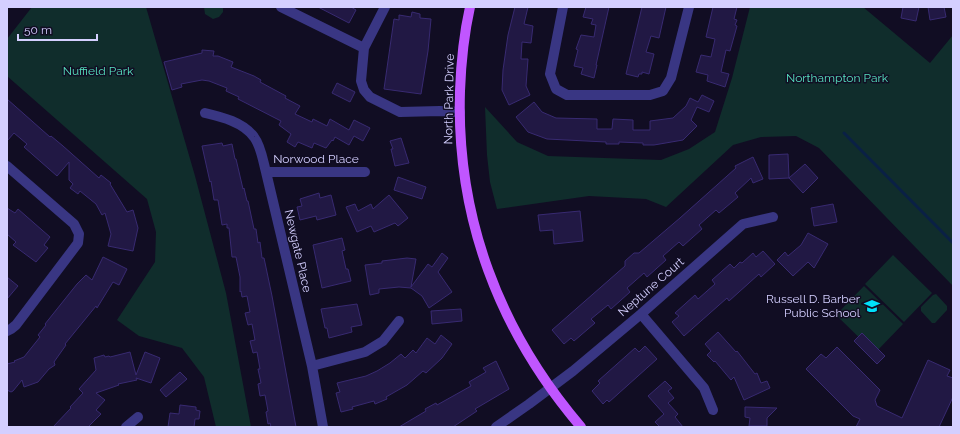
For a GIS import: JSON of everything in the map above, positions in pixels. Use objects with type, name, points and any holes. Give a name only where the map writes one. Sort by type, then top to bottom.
[{"type":"main road","name":"North Park Drive","points":[[470,7],[463,48],[460,142],[474,229],[483,260],[511,324],[530,358],[550,388],[581,427]]},
{"type":"street","points":[[281,7],[364,48]]},
{"type":"street","points":[[385,7],[364,48],[361,81],[364,90],[370,97],[400,112],[460,112]]},
{"type":"street","points":[[563,7],[550,74],[556,89],[567,95],[650,96],[663,91],[671,78],[689,7]]},
{"type":"street","name":"Newgate Place","points":[[205,113],[226,118],[245,129],[254,137],[259,148],[312,366],[323,427]]},
{"type":"street","points":[[7,166],[74,224],[79,238],[78,244],[16,325],[11,330],[7,330]]},
{"type":"street","name":"Norwood Place","points":[[266,172],[365,172]]},
{"type":"street","name":"Neptune Court","points":[[496,427],[573,371],[641,314],[743,224],[773,216]]},
{"type":"street","points":[[641,314],[704,388],[713,410]]},
{"type":"street","points":[[312,366],[365,352],[383,341],[399,321]]},
{"type":"street","points":[[126,427],[138,417]]},
{"type":"green space","name":"Nuffield Park","points":[[32,7],[146,7],[195,176],[226,293],[251,427],[216,427],[204,377],[182,348],[139,336],[117,320],[155,262],[156,232],[147,199],[7,76],[7,39]]},
{"type":"green space","points":[[204,7],[223,7],[223,12],[219,17],[213,19],[205,14]]},
{"type":"green space","name":"Northampton Park","points":[[750,7],[863,7],[930,63],[953,35],[953,286],[819,148],[796,136],[761,137],[733,145],[666,207],[646,199],[589,196],[497,209],[490,182],[485,107],[517,142],[548,156],[661,160],[689,149],[715,132],[732,78]]},
{"type":"green space","points":[[893,255],[932,293],[904,322],[865,284]]},
{"type":"green space","points":[[864,286],[903,324],[875,353],[836,315]]},
{"type":"green space","points":[[936,294],[947,306],[947,310],[935,323],[932,323],[921,311],[921,307],[933,295]]},
{"type":"building","points":[[318,7],[351,7],[356,10],[349,23]]},
{"type":"building","points":[[515,7],[528,7],[524,24],[533,26],[531,43],[522,42],[521,59],[528,59],[526,86],[530,95],[509,105],[502,90],[503,70],[508,35]]},
{"type":"building","points":[[586,7],[609,7],[594,78],[581,74],[583,68],[574,66],[578,50],[576,49],[581,35],[594,37],[596,25],[591,24],[593,19],[583,17]]},
{"type":"building","points":[[642,7],[666,7],[659,38],[651,36],[646,52],[654,54],[649,74],[642,72],[642,74],[639,74],[638,77],[626,74]]},
{"type":"building","points":[[713,7],[737,7],[734,19],[737,20],[735,25],[737,26],[730,51],[726,50],[721,72],[729,74],[725,87],[707,81],[708,75],[696,72],[701,55],[711,57],[715,39],[706,37]]},
{"type":"building","points":[[903,7],[919,7],[916,21],[901,18]]},
{"type":"building","points":[[928,7],[944,7],[946,17],[930,20]]},
{"type":"building","points":[[412,12],[420,14],[420,18],[431,19],[428,51],[421,94],[384,89],[394,19],[399,20],[399,15],[411,17]]},
{"type":"building","points":[[202,50],[214,51],[213,56],[218,56],[233,62],[231,67],[254,76],[261,80],[260,82],[286,96],[285,98],[300,106],[295,114],[312,122],[313,119],[327,126],[330,119],[349,130],[354,120],[370,128],[363,141],[354,136],[349,145],[335,137],[326,148],[314,143],[312,148],[298,142],[295,147],[287,142],[291,134],[279,125],[281,121],[238,99],[239,97],[226,91],[227,88],[202,80],[181,84],[182,87],[172,90],[164,62],[202,53]]},
{"type":"building","points":[[337,83],[355,92],[350,102],[332,93]]},
{"type":"building","points":[[702,95],[714,101],[709,112],[697,107],[691,120],[697,126],[683,140],[654,145],[619,142],[619,144],[606,144],[606,142],[547,139],[528,132],[516,117],[534,102],[542,112],[556,118],[597,119],[597,129],[612,129],[613,119],[633,120],[633,130],[650,130],[650,121],[673,118],[686,106],[690,98],[698,102]]},
{"type":"building","points":[[7,99],[99,178],[101,175],[111,183],[110,184],[127,212],[133,210],[138,228],[133,251],[108,246],[111,234],[105,213],[102,215],[96,204],[80,191],[78,194],[70,188],[73,184],[69,180],[69,162],[57,176],[24,147],[27,144],[14,133],[7,141]]},
{"type":"building","points":[[401,138],[409,163],[395,166],[391,149],[393,149],[390,141]]},
{"type":"building","points":[[222,143],[223,146],[232,144],[243,189],[244,188],[248,201],[254,229],[256,229],[258,243],[260,242],[262,258],[264,258],[272,296],[296,427],[271,427],[270,423],[268,424],[266,412],[268,411],[265,395],[260,396],[258,384],[261,383],[257,352],[253,353],[250,341],[255,340],[252,324],[248,325],[245,313],[250,312],[247,296],[242,297],[241,291],[240,292],[240,277],[236,257],[232,257],[229,228],[227,228],[227,224],[222,225],[218,200],[214,200],[202,146]]},
{"type":"building","points":[[788,154],[789,178],[769,179],[769,155]]},
{"type":"building","points":[[753,157],[763,179],[753,183],[751,178],[735,193],[738,197],[719,213],[716,210],[699,225],[702,229],[683,246],[679,242],[663,256],[666,260],[647,277],[644,273],[627,288],[630,292],[611,309],[608,305],[591,319],[595,323],[574,341],[571,338],[564,344],[552,330],[625,266],[625,261],[634,253],[639,253],[680,218],[736,168],[735,166]]},
{"type":"building","points":[[805,164],[818,178],[803,193],[789,178]]},
{"type":"building","points":[[398,177],[426,187],[422,199],[394,190]]},
{"type":"building","points":[[319,193],[320,198],[331,195],[336,215],[317,220],[316,216],[300,220],[297,207],[302,206],[300,199]]},
{"type":"building","points":[[389,195],[408,218],[398,226],[395,223],[374,232],[371,226],[357,232],[346,207],[355,204],[358,211],[371,204],[373,209]]},
{"type":"building","points":[[833,204],[837,222],[814,226],[811,208]]},
{"type":"building","points":[[7,208],[15,213],[18,209],[50,237],[44,245],[48,248],[36,262],[13,245],[16,242],[7,234]]},
{"type":"building","points":[[580,211],[583,241],[554,244],[553,230],[540,231],[538,215]]},
{"type":"building","points":[[808,233],[828,244],[814,268],[808,262],[793,276],[777,260],[785,252],[788,256],[801,245]]},
{"type":"building","points":[[342,238],[345,250],[342,251],[346,269],[348,269],[351,281],[322,288],[313,245]]},
{"type":"building","points":[[763,251],[775,264],[761,277],[759,274],[729,301],[727,298],[684,336],[672,322],[679,316],[675,313],[695,295],[698,299],[715,284],[712,280],[730,264],[734,268],[753,253],[756,257]]},
{"type":"building","points":[[442,253],[448,258],[438,272],[452,292],[429,308],[422,296],[411,288],[399,287],[379,289],[379,293],[370,295],[365,265],[407,258],[416,259],[411,287],[428,264],[432,267]]},
{"type":"building","points":[[103,257],[127,269],[119,285],[113,282],[97,308],[96,306],[65,344],[66,345],[54,362],[55,365],[49,369],[38,382],[24,387],[22,380],[13,391],[11,392],[7,390],[7,364],[24,357],[40,337],[38,335],[46,325],[45,324],[77,284],[86,275],[92,280]]},
{"type":"building","points":[[7,277],[18,286],[7,299]]},
{"type":"building","points":[[357,304],[362,325],[351,327],[352,332],[329,338],[321,309]]},
{"type":"building","points":[[461,309],[462,321],[432,324],[431,311]]},
{"type":"building","points":[[718,332],[736,352],[737,351],[755,374],[757,373],[761,383],[767,381],[770,388],[744,400],[734,377],[731,380],[715,361],[714,362],[707,355],[711,351],[705,344]]},
{"type":"building","points":[[862,333],[885,356],[877,364],[854,341]]},
{"type":"building","points":[[441,335],[452,344],[442,358],[426,373],[423,371],[407,385],[386,397],[387,399],[375,404],[374,401],[352,407],[353,409],[341,412],[336,393],[340,392],[337,383],[366,376],[390,363],[401,354],[405,358],[413,350],[416,353],[427,338],[435,344]]},
{"type":"building","points":[[645,346],[657,359],[609,402],[607,400],[603,404],[592,391],[600,383],[598,381],[635,348],[639,352]]},
{"type":"building","points":[[837,347],[880,390],[875,400],[877,406],[902,418],[928,360],[950,370],[947,376],[953,378],[953,397],[939,427],[856,427],[860,419],[853,416],[806,369],[821,354],[826,358]]},
{"type":"building","points":[[130,352],[136,375],[145,352],[160,358],[151,383],[136,378],[137,380],[118,384],[119,385],[96,393],[105,400],[96,410],[101,414],[88,427],[53,427],[83,393],[79,389],[96,370],[94,358],[104,355],[105,357],[110,357]]},
{"type":"building","points":[[496,361],[509,389],[475,409],[477,411],[453,427],[399,427],[426,411],[425,409],[436,403],[437,405],[471,386],[469,382],[486,372],[483,368]]},
{"type":"building","points":[[180,372],[187,379],[166,397],[160,390]]},
{"type":"building","points":[[665,381],[672,388],[668,391],[674,398],[668,403],[678,414],[675,417],[683,427],[660,427],[655,422],[664,414],[648,396]]},
{"type":"building","points":[[180,405],[196,407],[196,410],[200,411],[199,419],[195,419],[194,427],[168,427],[170,413],[179,414]]},
{"type":"building","points":[[745,407],[777,408],[767,418],[767,426],[749,426],[750,418],[745,417]]},
{"type":"waterway","points":[[844,133],[953,243]]},
{"type":"place","name":"Russell D. Barber Public School","points":[[872,306]]}]
